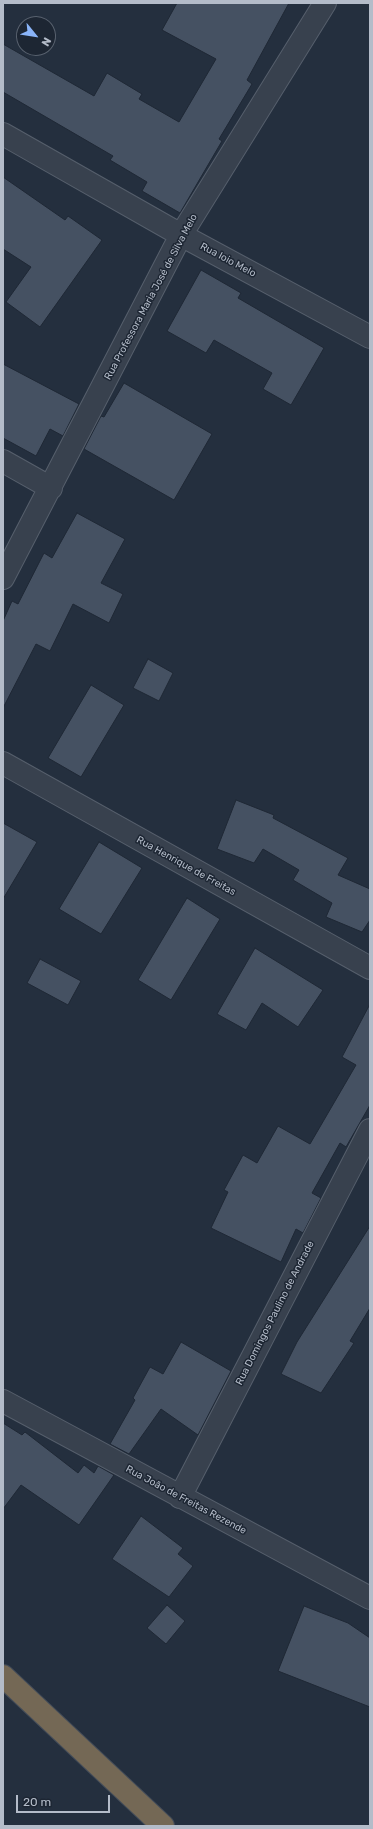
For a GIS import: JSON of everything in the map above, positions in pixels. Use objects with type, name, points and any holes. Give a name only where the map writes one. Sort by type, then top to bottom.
[{"type":"highway","points":[[3,1676],[163,1826]]},
{"type":"street","name":"Rua Professora Maria José de Silva Melo","points":[[3,578],[181,235],[325,3]]},
{"type":"street","name":"Rua Ioio Melo","points":[[3,134],[181,235],[370,337]]},
{"type":"street","points":[[3,461],[51,488]]},
{"type":"street","name":"Rua Henrique de Freitas","points":[[3,764],[370,968]]},
{"type":"street","name":"Rua Domingos Paulino de Andrade","points":[[180,1497],[370,1130]]},
{"type":"street","name":"Rua João de Freitas Rezende","points":[[3,1401],[370,1598]]},
{"type":"building","points":[[177,3],[289,3],[247,80],[252,84],[219,139],[222,141],[180,213],[142,191],[147,182],[110,160],[113,156],[3,92],[3,44],[16,51],[16,56],[24,56],[94,96],[107,73],[142,94],[139,99],[179,122],[216,59],[162,30]]},
{"type":"building","points":[[3,177],[65,220],[68,216],[102,240],[40,327],[6,302],[31,267],[3,249]]},
{"type":"building","points":[[201,270],[241,293],[238,298],[324,348],[291,405],[263,389],[272,373],[214,340],[206,353],[167,331]]},
{"type":"building","points":[[3,364],[79,404],[63,436],[50,429],[36,456],[3,438]]},
{"type":"building","points":[[124,383],[212,434],[174,500],[84,449],[101,416],[104,417]]},
{"type":"building","points":[[77,513],[125,539],[101,583],[123,594],[109,623],[73,604],[50,651],[36,644],[3,708],[3,621],[12,601],[18,604],[44,553],[52,558]]},
{"type":"building","points":[[148,659],[173,673],[159,701],[133,688]]},
{"type":"building","points":[[91,685],[124,705],[81,777],[48,758]]},
{"type":"building","points":[[236,800],[274,815],[273,818],[348,858],[338,875],[370,889],[370,920],[362,932],[326,917],[332,903],[293,880],[299,870],[263,849],[254,863],[217,849]]},
{"type":"building","points":[[3,823],[37,842],[3,899]]},
{"type":"building","points":[[99,842],[142,868],[101,934],[59,909]]},
{"type":"building","points":[[187,898],[220,919],[171,1000],[138,980]]},
{"type":"building","points":[[255,948],[323,990],[298,1027],[262,1003],[246,1030],[217,1014]]},
{"type":"building","points":[[40,959],[81,981],[68,1005],[27,983]]},
{"type":"building","points":[[370,1004],[370,1105],[346,1147],[340,1143],[312,1193],[321,1198],[303,1233],[296,1229],[281,1262],[211,1228],[228,1192],[224,1190],[243,1155],[257,1163],[278,1126],[310,1144],[356,1065],[342,1057]]},
{"type":"building","points":[[370,1226],[370,1308],[350,1341],[354,1343],[321,1393],[281,1374],[297,1342]]},
{"type":"building","points":[[181,1342],[231,1371],[198,1435],[161,1409],[129,1454],[110,1444],[135,1400],[133,1398],[150,1367],[163,1374]]},
{"type":"building","points":[[3,1423],[22,1435],[25,1432],[78,1473],[84,1465],[94,1473],[98,1466],[114,1475],[79,1525],[21,1485],[3,1509]]},
{"type":"building","points":[[141,1516],[183,1548],[178,1554],[193,1566],[169,1597],[112,1559]]},
{"type":"building","points":[[167,1605],[185,1621],[166,1644],[147,1628]]},
{"type":"building","points":[[304,1606],[348,1623],[370,1638],[370,1707],[278,1671]]}]
